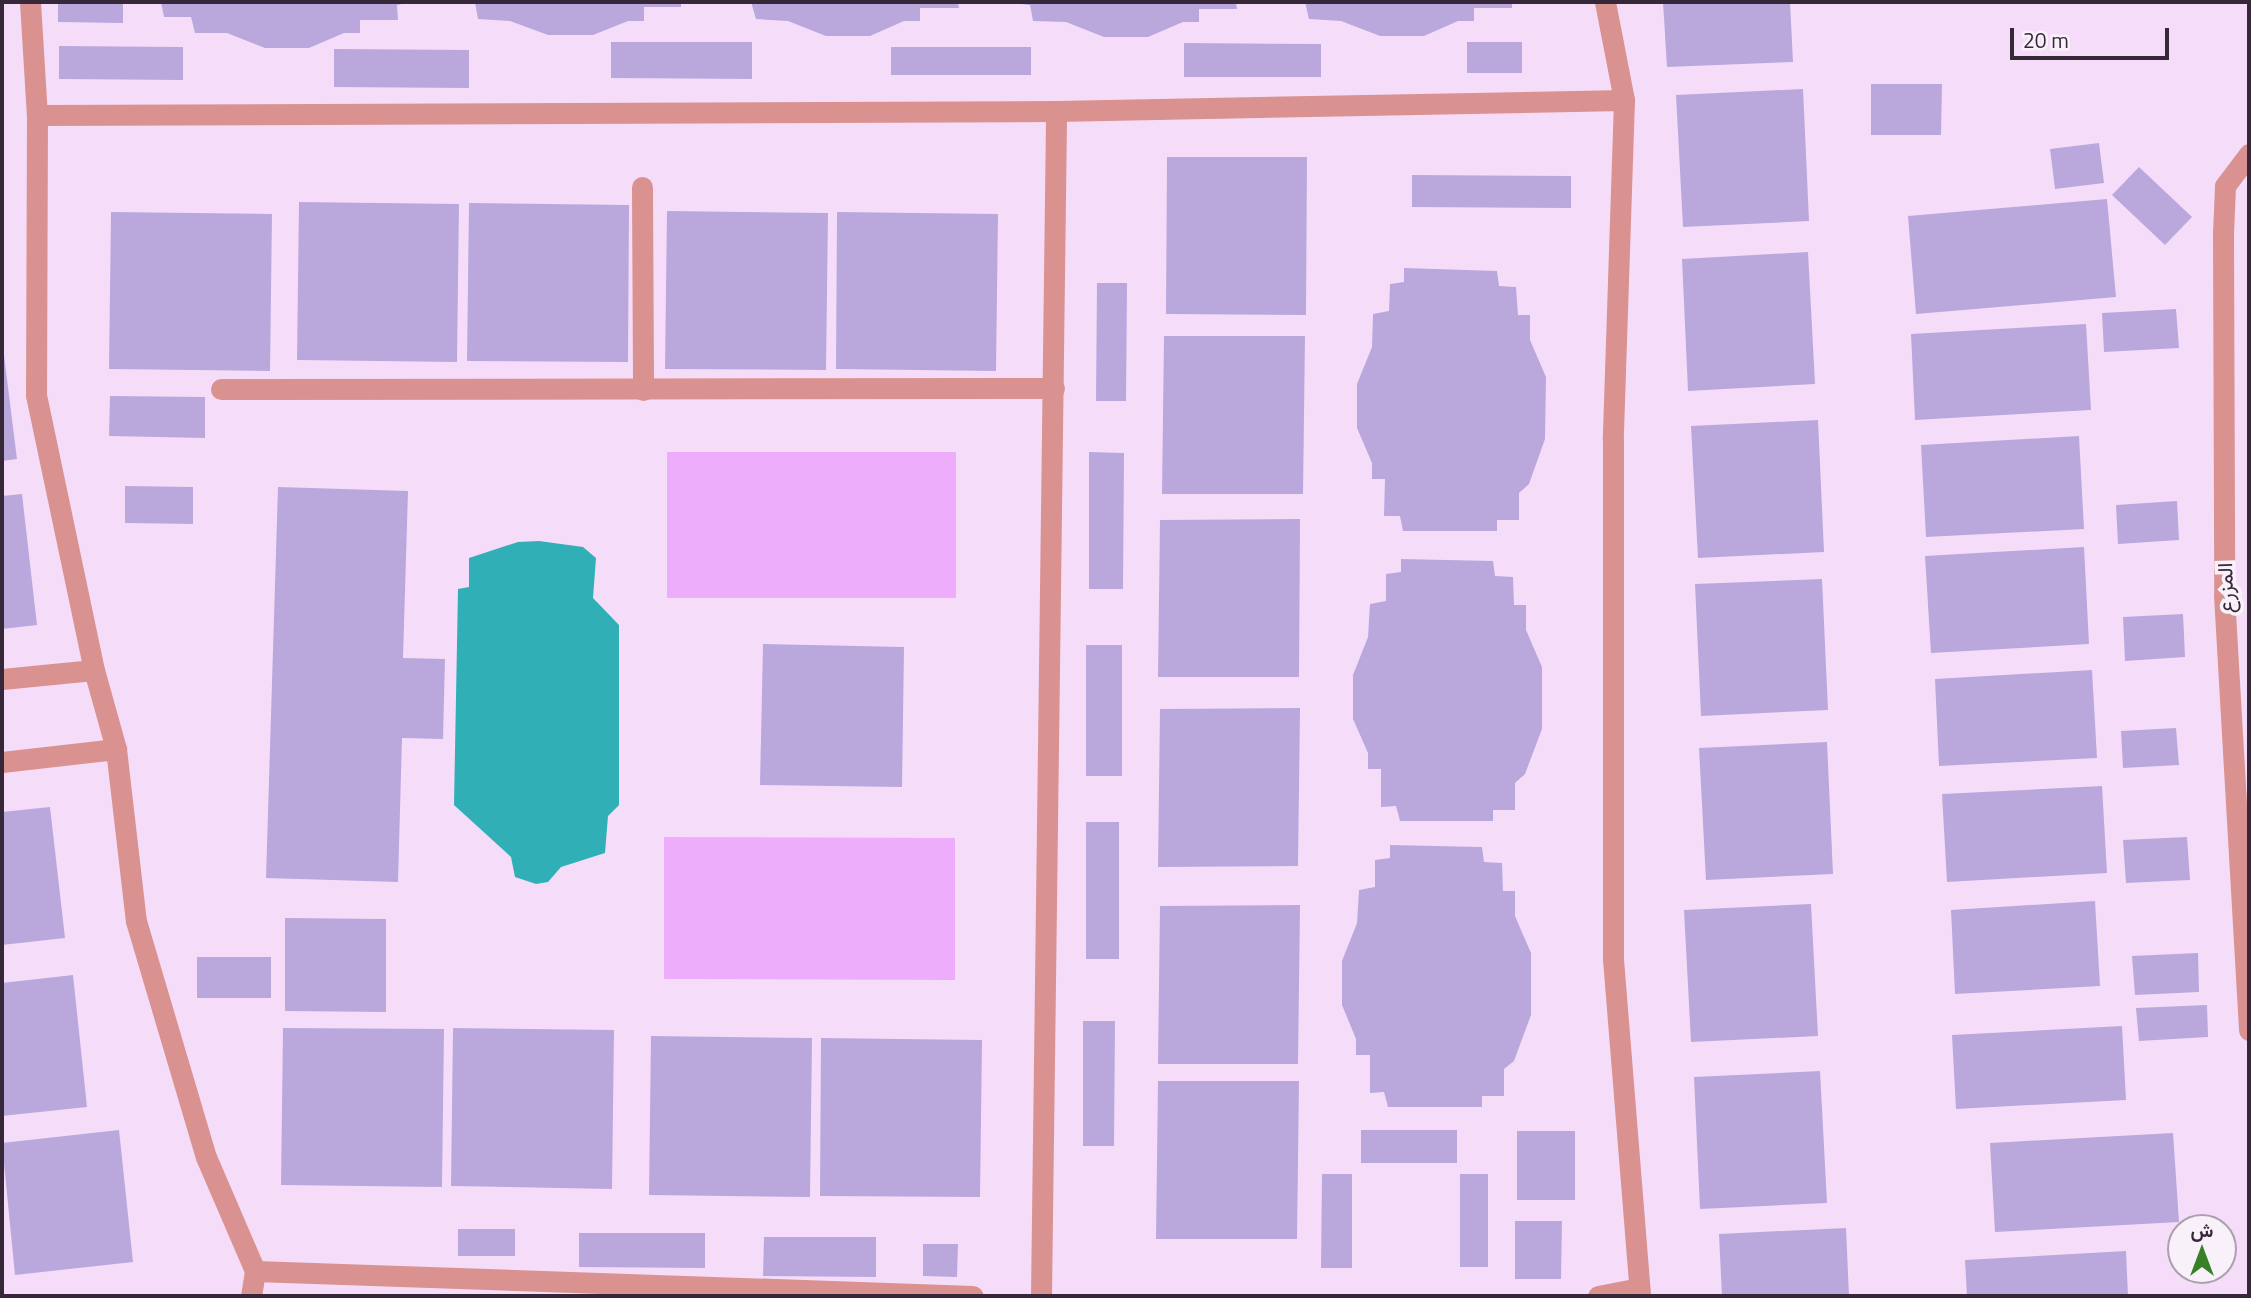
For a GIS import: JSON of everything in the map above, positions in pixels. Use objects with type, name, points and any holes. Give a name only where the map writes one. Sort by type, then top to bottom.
[{"type":"street","points":[[30,2],[37,115],[36,395],[94,670],[116,749],[136,921],[206,1157],[255,1271],[251,1296]]},
{"type":"street","points":[[1598,1296],[1640,1292],[1613,945],[1613,440],[1624,100],[1605,2]]},
{"type":"street","points":[[37,115],[1056,111],[1624,100]]},
{"type":"street","points":[[1041,1296],[1056,111]]},
{"type":"street","name":"المزرع","points":[[2249,154],[2225,187],[2222,233],[2224,595],[2244,824],[2249,1030]]},
{"type":"street","points":[[642,187],[643,390]]},
{"type":"street","points":[[221,389],[1054,388]]},
{"type":"street","points":[[2,679],[94,670]]},
{"type":"street","points":[[2,762],[116,749]]},
{"type":"street","points":[[255,1271],[973,1296]]},
{"type":"shaded area","points":[[667,452],[956,452],[956,598],[667,598]]},
{"type":"shaded area","points":[[539,541],[583,547],[596,558],[593,598],[619,625],[619,805],[608,816],[605,853],[561,867],[548,882],[536,884],[515,877],[511,857],[454,805],[458,589],[469,587],[469,558],[518,542]]},
{"type":"shaded area","points":[[664,837],[955,838],[955,980],[664,979]]},
{"type":"building","points":[[58,2],[123,2],[123,23],[58,22]]},
{"type":"building","points":[[161,2],[407,3],[397,5],[398,20],[360,20],[360,33],[344,33],[309,48],[265,48],[227,33],[195,33],[191,17],[164,17]]},
{"type":"building","points":[[475,2],[681,2],[681,7],[644,7],[644,21],[628,21],[593,35],[548,35],[510,21],[478,19]]},
{"type":"building","points":[[751,2],[958,2],[959,8],[920,8],[920,21],[904,21],[870,36],[826,36],[788,21],[756,19]]},
{"type":"building","points":[[1002,2],[1236,2],[1237,9],[1199,9],[1199,22],[1183,22],[1148,37],[1104,37],[1066,22],[1033,21],[1030,5]]},
{"type":"building","points":[[1305,2],[1512,2],[1512,8],[1474,8],[1474,21],[1458,21],[1424,36],[1380,36],[1341,21],[1309,19]]},
{"type":"building","points":[[1663,2],[1790,2],[1793,62],[1667,67]]},
{"type":"building","points":[[611,42],[752,42],[752,79],[611,78]]},
{"type":"building","points":[[1467,42],[1522,42],[1522,73],[1467,73]]},
{"type":"building","points":[[1184,43],[1321,44],[1321,77],[1184,77]]},
{"type":"building","points":[[59,46],[183,47],[183,80],[59,79]]},
{"type":"building","points":[[891,47],[1031,47],[1031,75],[891,75]]},
{"type":"building","points":[[334,49],[469,50],[469,88],[334,87]]},
{"type":"building","points":[[1871,84],[1942,84],[1941,135],[1871,135]]},
{"type":"building","points":[[1803,89],[1809,221],[1683,227],[1676,95]]},
{"type":"building","points":[[2099,143],[2104,183],[2055,189],[2050,149]]},
{"type":"building","points":[[1167,157],[1307,157],[1306,315],[1166,314]]},
{"type":"building","points":[[2139,167],[2192,217],[2165,245],[2112,195]]},
{"type":"building","points":[[1412,175],[1571,176],[1571,208],[1412,207]]},
{"type":"building","points":[[2107,199],[2116,297],[1916,314],[1908,216]]},
{"type":"building","points":[[299,202],[459,204],[457,362],[297,360]]},
{"type":"building","points":[[469,203],[629,205],[628,362],[467,361]]},
{"type":"building","points":[[667,211],[828,213],[826,370],[665,369]]},
{"type":"building","points":[[111,212],[272,214],[270,371],[109,369]]},
{"type":"building","points":[[837,212],[998,214],[996,371],[836,369]]},
{"type":"building","points":[[1808,252],[1815,384],[1688,391],[1682,259]]},
{"type":"building","points":[[1404,268],[1497,271],[1499,286],[1516,287],[1518,315],[1530,315],[1530,340],[1546,377],[1545,439],[1529,484],[1519,493],[1519,520],[1497,520],[1497,531],[1403,531],[1400,516],[1384,516],[1385,479],[1372,479],[1372,463],[1357,428],[1357,384],[1372,347],[1373,314],[1389,311],[1390,284],[1404,282]]},
{"type":"building","points":[[1097,283],[1127,283],[1126,401],[1096,401]]},
{"type":"building","points":[[2176,309],[2179,348],[2104,352],[2102,313]]},
{"type":"building","points":[[2086,324],[2091,410],[1915,420],[1911,334]]},
{"type":"building","points":[[1164,336],[1305,336],[1303,494],[1162,494]]},
{"type":"building","points":[[2,339],[17,459],[2,461]]},
{"type":"building","points":[[110,396],[205,397],[205,438],[109,436]]},
{"type":"building","points":[[1818,420],[1824,552],[1698,558],[1691,426]]},
{"type":"building","points":[[2079,436],[2084,529],[1926,537],[1921,445]]},
{"type":"building","points":[[1089,452],[1124,453],[1123,589],[1089,589]]},
{"type":"building","points":[[125,486],[193,487],[193,524],[125,523]]},
{"type":"building","points":[[278,487],[408,491],[403,658],[445,659],[443,739],[402,738],[398,882],[266,878]]},
{"type":"building","points":[[22,494],[37,625],[2,629],[2,496]]},
{"type":"building","points":[[2177,501],[2179,540],[2118,544],[2116,505]]},
{"type":"building","points":[[1300,519],[1299,677],[1158,677],[1160,520]]},
{"type":"building","points":[[2084,547],[2089,644],[1931,653],[1925,556]]},
{"type":"building","points":[[1401,559],[1493,561],[1495,576],[1513,577],[1514,605],[1526,605],[1526,630],[1542,667],[1542,729],[1525,774],[1515,783],[1515,810],[1493,810],[1493,821],[1400,821],[1396,806],[1381,807],[1381,769],[1368,769],[1368,753],[1353,719],[1353,675],[1368,637],[1370,604],[1386,601],[1386,574],[1401,572]]},
{"type":"building","points":[[1822,579],[1828,710],[1701,716],[1695,584]]},
{"type":"building","points":[[2183,614],[2185,657],[2125,661],[2123,617]]},
{"type":"building","points":[[763,644],[904,647],[902,787],[760,785]]},
{"type":"building","points":[[1086,645],[1122,645],[1122,776],[1086,776]]},
{"type":"building","points":[[2092,670],[2097,758],[1939,766],[1935,679]]},
{"type":"building","points":[[1300,708],[1298,866],[1158,867],[1160,709]]},
{"type":"building","points":[[2176,728],[2179,765],[2123,768],[2121,731]]},
{"type":"building","points":[[1827,742],[1833,874],[1706,880],[1699,748]]},
{"type":"building","points":[[2102,786],[2107,873],[1947,882],[1942,794]]},
{"type":"building","points":[[50,807],[65,938],[2,945],[2,812]]},
{"type":"building","points":[[1086,822],[1119,822],[1119,959],[1086,959]]},
{"type":"building","points":[[2187,837],[2190,880],[2126,883],[2123,840]]},
{"type":"building","points":[[1390,845],[1482,847],[1484,862],[1502,863],[1503,891],[1515,891],[1515,916],[1531,953],[1531,1015],[1514,1061],[1504,1069],[1504,1096],[1482,1096],[1482,1107],[1388,1107],[1384,1092],[1370,1093],[1370,1055],[1356,1055],[1356,1039],[1342,1005],[1342,961],[1357,923],[1359,890],[1375,887],[1375,860],[1390,858]]},
{"type":"building","points":[[2095,901],[2100,986],[1955,994],[1951,910]]},
{"type":"building","points":[[1811,904],[1818,1036],[1691,1042],[1684,910]]},
{"type":"building","points":[[1300,905],[1298,1064],[1158,1064],[1160,906]]},
{"type":"building","points":[[285,918],[386,919],[386,1012],[285,1011]]},
{"type":"building","points":[[2198,953],[2199,992],[2135,995],[2132,956]]},
{"type":"building","points":[[197,957],[271,957],[271,998],[197,998]]},
{"type":"building","points":[[73,975],[87,1107],[2,1116],[2,983]]},
{"type":"building","points":[[2207,1005],[2208,1037],[2139,1041],[2136,1008]]},
{"type":"building","points":[[1083,1021],[1115,1021],[1114,1146],[1083,1146]]},
{"type":"building","points":[[2122,1026],[2126,1100],[1956,1109],[1952,1035]]},
{"type":"building","points":[[283,1028],[444,1029],[442,1187],[281,1185]]},
{"type":"building","points":[[453,1028],[614,1030],[612,1189],[451,1186]]},
{"type":"building","points":[[651,1036],[812,1038],[810,1197],[649,1195]]},
{"type":"building","points":[[821,1038],[982,1040],[980,1197],[820,1196]]},
{"type":"building","points":[[1820,1071],[1827,1203],[1700,1209],[1694,1077]]},
{"type":"building","points":[[1158,1081],[1299,1081],[1297,1239],[1156,1239]]},
{"type":"building","points":[[119,1130],[133,1262],[15,1275],[2,1143]]},
{"type":"building","points":[[1361,1130],[1457,1130],[1457,1163],[1361,1163]]},
{"type":"building","points":[[1517,1131],[1575,1131],[1575,1200],[1517,1200]]},
{"type":"building","points":[[2173,1133],[2178,1214],[2167,1214],[2167,1223],[1995,1232],[1990,1143]]},
{"type":"building","points":[[1322,1174],[1352,1174],[1352,1268],[1321,1268]]},
{"type":"building","points":[[1460,1174],[1488,1174],[1488,1267],[1460,1267]]},
{"type":"building","points":[[1515,1221],[1562,1221],[1561,1279],[1515,1279]]},
{"type":"building","points":[[1846,1228],[1849,1296],[1722,1296],[1719,1234]]},
{"type":"building","points":[[458,1229],[515,1229],[515,1256],[458,1256]]},
{"type":"building","points":[[579,1233],[705,1233],[705,1268],[579,1267]]},
{"type":"building","points":[[764,1237],[876,1237],[876,1277],[763,1276]]},
{"type":"building","points":[[923,1244],[958,1244],[957,1277],[923,1276]]},
{"type":"building","points":[[2126,1251],[2128,1296],[1967,1296],[1965,1260]]}]
